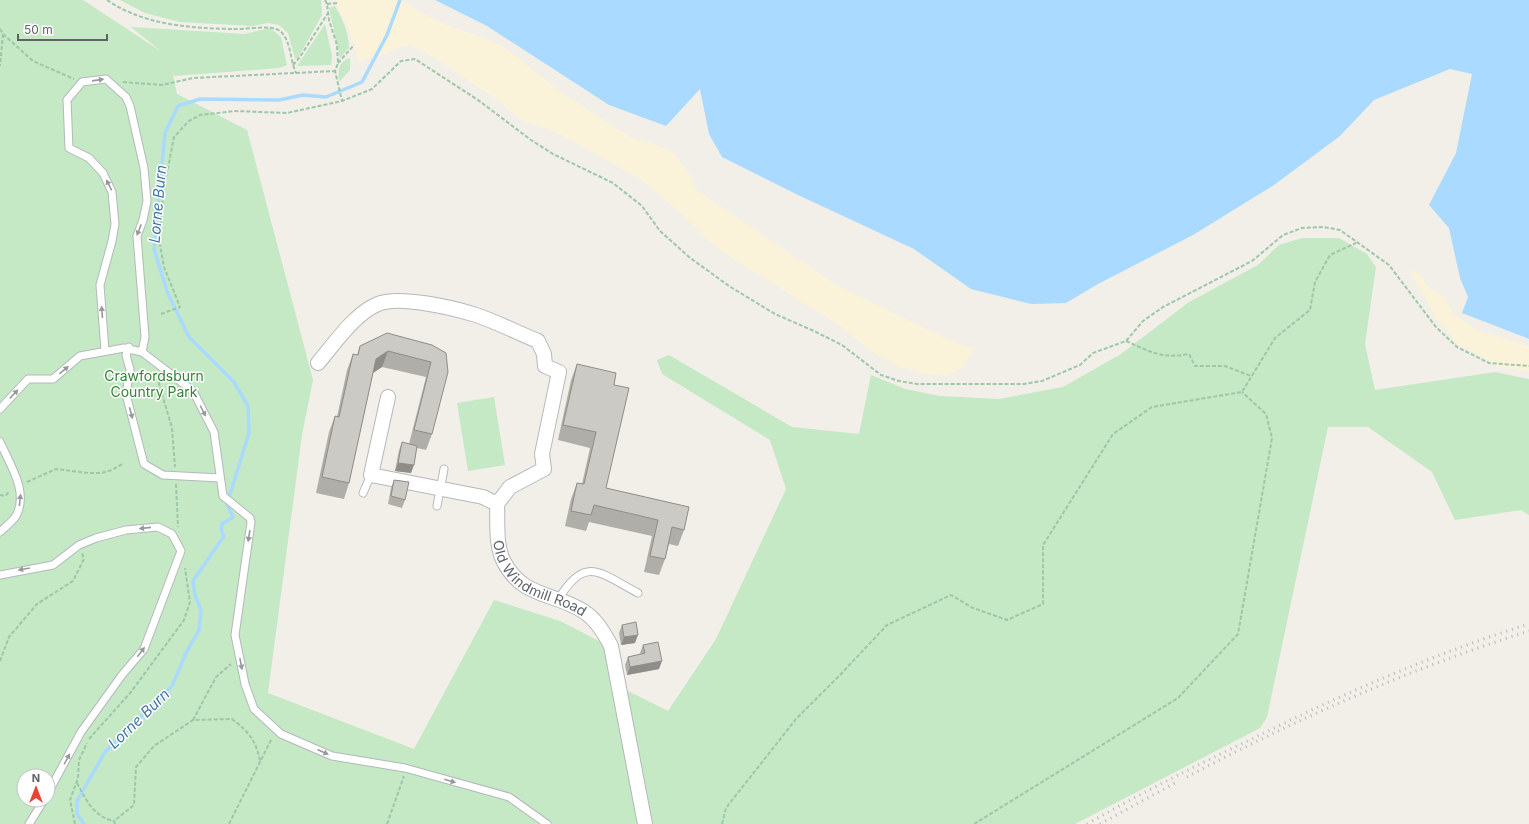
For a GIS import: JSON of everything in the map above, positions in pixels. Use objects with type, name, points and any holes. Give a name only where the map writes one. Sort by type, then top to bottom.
[{"type":"street","points":[[318,363],[353,322],[377,304],[392,300],[436,306],[477,315],[538,342],[544,354],[545,366],[559,372],[542,454],[544,468],[510,487],[497,504],[483,497],[371,475],[388,397]]},
{"type":"street","name":"Old Windmill Road","points":[[497,504],[499,548],[504,562],[519,581],[531,590],[583,611],[602,629],[610,646],[644,824]]},
{"type":"lane","points":[[105,351],[100,285],[112,241],[115,209],[112,192],[103,173],[89,158],[69,148],[66,100],[82,82],[106,79],[126,97],[130,106],[144,168],[147,201],[143,220],[137,236],[145,337],[142,352]]},
{"type":"lane","points":[[129,347],[126,355],[130,370],[126,394],[144,464],[163,475],[220,478]]},
{"type":"lane","points":[[0,409],[28,379],[53,379],[80,356],[129,347],[142,352],[162,366],[193,391],[214,432],[222,496],[250,518],[251,522],[235,635],[245,684],[254,709],[281,734],[332,756],[405,768],[509,797],[547,824]]},
{"type":"lane","points":[[0,442],[19,486],[20,505],[15,518],[0,532]]},
{"type":"lane","points":[[437,506],[444,468]]},
{"type":"lane","points":[[363,493],[371,475]]},
{"type":"lane","points":[[0,575],[53,565],[79,545],[96,538],[126,530],[158,526],[172,534],[181,551],[144,649],[122,675],[81,732],[56,778]]},
{"type":"lane","points":[[558,600],[566,586],[577,574],[596,571],[638,593]]},
{"type":"lane","points":[[30,824],[39,808]]},
{"type":"path","points":[[107,0],[121,9],[154,22],[232,29],[260,29],[269,27],[280,31],[288,44],[296,73]]},
{"type":"path","points":[[325,0],[337,45],[338,63]]},
{"type":"path","points":[[327,4],[336,3]]},
{"type":"path","points":[[293,65],[300,57],[328,13]]},
{"type":"path","points":[[0,29],[3,34],[33,61],[82,82]]},
{"type":"path","points":[[0,66],[3,34]]},
{"type":"path","points":[[342,101],[335,71],[338,63],[354,45]]},
{"type":"path","points":[[161,314],[180,307],[164,266],[159,240],[164,188],[174,137],[184,126],[189,121],[200,115],[235,111],[287,113],[342,101],[372,89],[401,60],[414,59],[478,100],[531,140],[553,154],[613,183],[642,206],[660,231],[688,257],[730,286],[774,314],[842,345],[881,375],[887,377],[917,384],[1024,384],[1042,381],[1080,365],[1093,353],[1126,341],[1143,321],[1163,307],[1252,261],[1283,235],[1302,228],[1323,227],[1340,230],[1356,243],[1389,265],[1436,327],[1457,347],[1489,363],[1529,366]]},
{"type":"path","points":[[117,81],[162,85],[192,78],[335,71]]},
{"type":"path","points":[[1242,392],[1275,338],[1310,310],[1315,282],[1330,255],[1356,243]]},
{"type":"path","points":[[1126,341],[1158,356],[1174,357],[1189,354],[1196,366],[1225,366],[1251,376]]},
{"type":"path","points":[[162,366],[159,373],[159,384],[172,428],[178,528]]},
{"type":"path","points":[[722,824],[726,808],[796,718],[840,675],[887,625],[951,595],[974,608],[1007,620],[1043,604],[1043,545],[1114,434],[1152,407],[1242,392]]},
{"type":"path","points":[[974,824],[1178,698],[1238,634],[1272,438],[1266,414],[1242,392]]},
{"type":"path","points":[[0,495],[5,496],[19,486],[56,469],[89,474],[101,473],[112,470],[124,463]]},
{"type":"path","points":[[0,661],[9,637],[37,604],[73,581],[84,558],[79,545]]},
{"type":"path","points":[[75,824],[70,800],[77,783],[78,760],[89,739],[131,692],[184,620],[190,602],[184,565]]},
{"type":"path","points":[[77,783],[87,802],[103,818],[114,823],[134,805],[136,767],[154,746],[193,720],[216,678],[228,666],[240,658]]},
{"type":"path","points":[[193,720],[232,718],[244,728],[257,745],[260,760]]},
{"type":"path","points":[[229,824],[260,760],[277,730]]},
{"type":"path","points":[[387,824],[404,776],[405,768]]},
{"type":"green space","name":"Crawfordsburn Country Park","points":[[0,0],[83,0],[162,52],[131,27],[245,34],[270,28],[281,37],[287,65],[279,68],[174,76],[172,70],[177,94],[247,130],[313,380],[302,435],[268,693],[414,749],[494,600],[560,621],[601,642],[618,686],[668,711],[716,639],[786,489],[770,440],[662,374],[657,360],[669,355],[792,427],[859,434],[871,375],[905,389],[940,396],[999,399],[1063,387],[1121,354],[1189,302],[1258,265],[1279,245],[1302,238],[1339,238],[1367,254],[1376,267],[1365,344],[1375,390],[1495,372],[1529,379],[1529,515],[1521,510],[1455,520],[1432,472],[1368,427],[1328,427],[1267,717],[1260,728],[1075,824],[0,824]]},
{"type":"green space","points":[[120,0],[321,0],[322,15],[298,58],[295,59],[288,33],[279,25],[268,23],[252,26],[180,22],[145,13]]},
{"type":"green space","points":[[335,6],[341,16],[349,42],[349,48],[340,58],[329,8]]},
{"type":"green space","points":[[325,24],[332,56],[331,65],[297,66]]},
{"type":"green space","points":[[350,58],[350,70],[339,82],[341,64]]},
{"type":"green space","points":[[494,397],[505,465],[468,471],[457,403]]},
{"type":"sand","points":[[335,0],[402,0],[418,11],[446,25],[490,40],[506,49],[565,95],[631,138],[655,144],[674,153],[690,174],[696,190],[838,286],[957,344],[974,348],[961,369],[947,375],[925,374],[895,365],[871,351],[839,325],[735,260],[711,242],[667,201],[640,179],[562,135],[520,119],[492,96],[425,52],[411,45],[399,47],[388,53],[359,62],[351,35]]},
{"type":"sand","points":[[1412,270],[1420,274],[1429,288],[1444,297],[1453,313],[1476,330],[1529,346],[1529,371],[1498,367],[1457,343],[1436,319],[1424,295],[1410,273]]},
{"type":"water","points":[[435,0],[1529,0],[1529,339],[1462,313],[1468,297],[1460,278],[1449,228],[1429,205],[1456,153],[1472,74],[1450,69],[1374,100],[1340,136],[1274,185],[1193,235],[1098,284],[1066,303],[1031,304],[971,289],[914,249],[798,195],[722,157],[709,134],[700,89],[666,126],[609,105],[487,26]]},
{"type":"building","points":[[387,333],[432,345],[446,353],[448,372],[432,434],[414,430],[431,362],[388,351],[376,359],[349,483],[322,477],[335,416],[339,417],[353,354],[358,355],[360,346]]},
{"type":"building","points":[[577,364],[616,373],[614,385],[629,388],[606,488],[689,507],[684,530],[672,527],[665,559],[650,556],[658,520],[594,505],[591,515],[571,511],[577,483],[584,484],[596,432],[563,425]]},
{"type":"building","points":[[402,442],[417,446],[414,465],[398,463]]},
{"type":"building","points":[[394,480],[409,482],[405,500],[391,496]]},
{"type":"building","points":[[636,622],[638,635],[624,637],[622,625]]},
{"type":"building","points":[[658,642],[662,661],[630,667],[628,657],[645,653],[643,645]]},
{"type":"waterway","name":"Lorne Burn","points":[[84,824],[77,814],[77,801],[105,752],[172,686],[186,653],[199,630],[201,610],[195,595],[193,581],[224,536],[221,530],[222,524],[233,517],[227,504],[249,433],[248,406],[234,382],[189,337],[168,294],[154,249],[165,133],[178,106],[200,99],[279,100],[303,95],[326,97],[362,82],[387,35],[400,0]]},
{"type":"railway","points":[[1087,824],[1194,767],[1293,719],[1392,674],[1494,635],[1529,624]]},
{"type":"railway","points":[[1187,777],[1270,735],[1355,696],[1442,661],[1529,631]]},
{"type":"railway","points":[[1100,824],[1175,783]]}]
